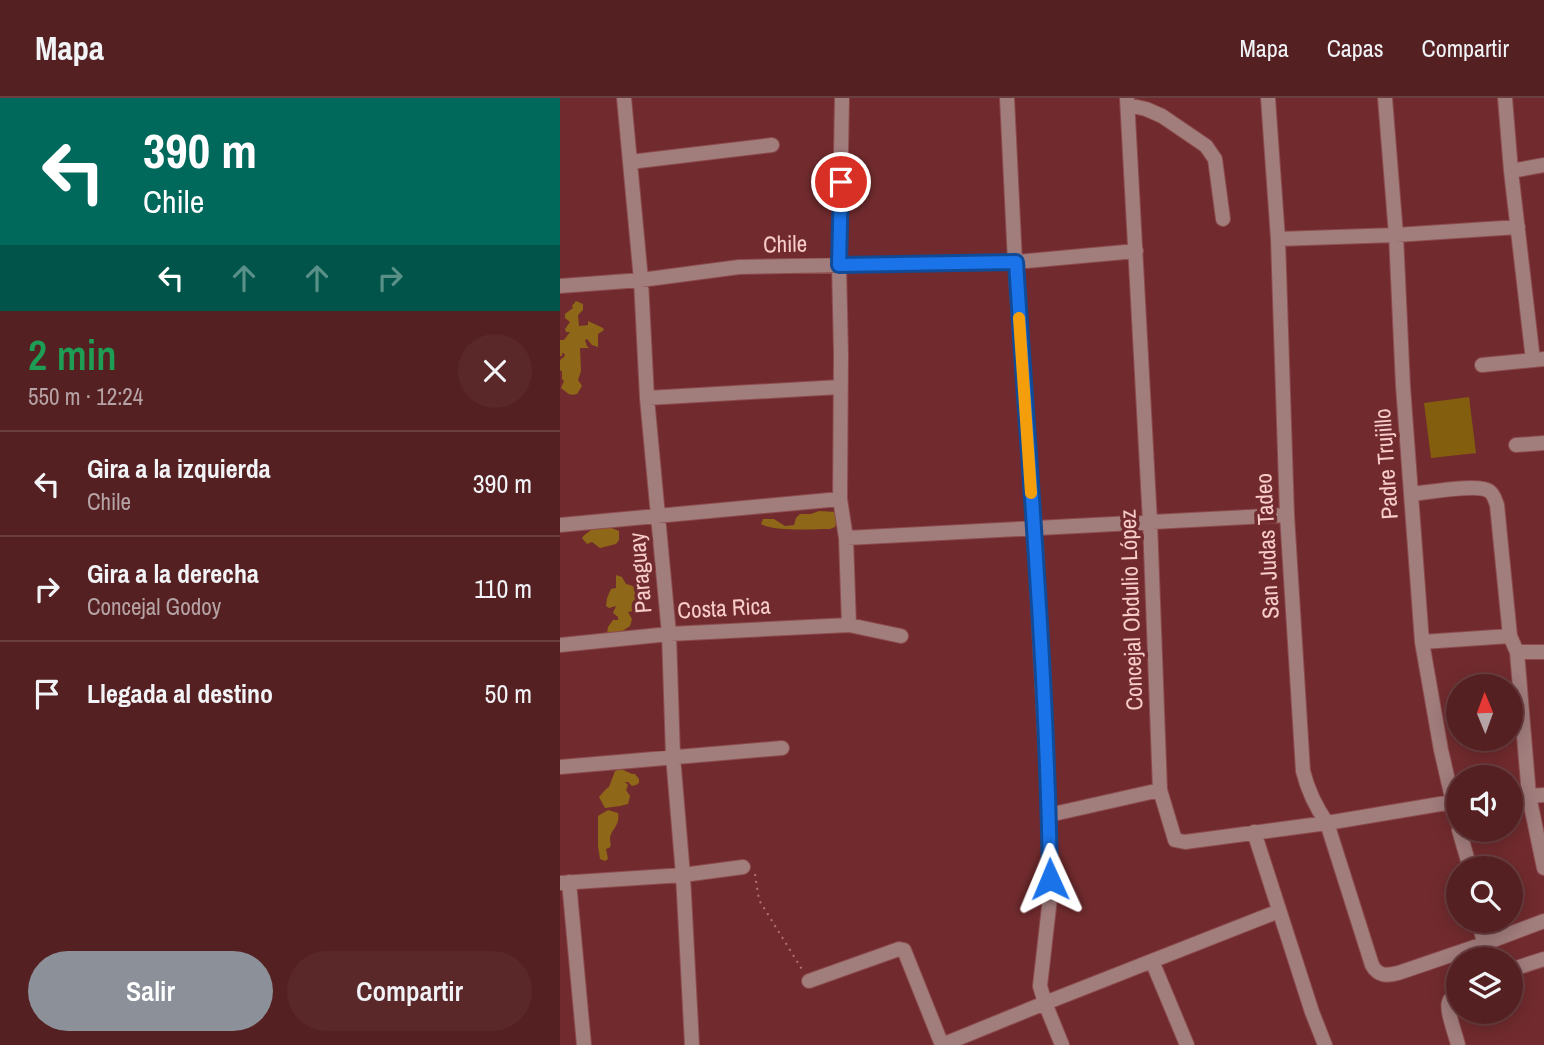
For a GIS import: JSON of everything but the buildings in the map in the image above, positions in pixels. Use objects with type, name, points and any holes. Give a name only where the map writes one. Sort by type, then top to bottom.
[{"type":"street","name":"Paraguay","points":[[624,98],[641,280],[647,398],[669,634],[673,756],[683,875],[692,1045]]},
{"type":"street","points":[[842,98],[839,265],[840,499],[846,538],[849,625]]},
{"type":"street","points":[[1007,98],[1049,815],[1050,898],[1040,986],[1062,1045]]},
{"type":"street","name":"San Judas Tadeo","points":[[1268,98],[1278,239],[1287,515],[1303,771],[1315,806],[1327,823],[1375,971],[1389,975],[1446,961]]},
{"type":"street","name":"Padre Trujillo","points":[[1385,98],[1422,642],[1448,765]]},
{"type":"street","points":[[1482,365],[1538,360],[1518,227],[1505,98]]},
{"type":"street","points":[[1128,101],[1162,116],[1206,146],[1215,159],[1223,219]]},
{"type":"street","name":"Concejal Obdulio López","points":[[1128,101],[1150,522],[1160,790],[1175,840],[1185,842],[1327,823],[1446,803]]},
{"type":"street","points":[[630,162],[772,145]]},
{"type":"street","points":[[1511,171],[1544,165]]},
{"type":"street","points":[[1278,239],[1518,227]]},
{"type":"street","name":"Chile","points":[[560,286],[641,280],[739,267],[1016,262],[1136,251]]},
{"type":"street","points":[[647,398],[840,387]]},
{"type":"street","points":[[1516,445],[1544,443]]},
{"type":"street","points":[[1411,494],[1474,488],[1490,491],[1497,505],[1510,636],[1517,652],[1537,795],[1544,868]]},
{"type":"street","points":[[560,526],[840,499]]},
{"type":"street","points":[[846,538],[1287,515]]},
{"type":"street","name":"Costa Rica","points":[[560,645],[669,634],[849,625],[901,636]]},
{"type":"street","points":[[1422,642],[1510,636]]},
{"type":"street","points":[[1517,652],[1544,652]]},
{"type":"street","points":[[560,766],[782,748]]},
{"type":"street","points":[[1049,815],[1160,790]]},
{"type":"street","points":[[1254,832],[1325,1045]]},
{"type":"street","points":[[584,1045],[565,883],[683,875],[743,867]]},
{"type":"street","points":[[809,981],[899,949],[904,950],[942,1045],[1279,911]]},
{"type":"street","points":[[1495,947],[1544,921]]},
{"type":"street","points":[[1523,966],[1544,960]]},
{"type":"street","points":[[1152,961],[1187,1045]]},
{"type":"street","points":[[1453,1024],[1458,1045]]},
{"type":"path","points":[[743,867],[755,874],[759,900],[809,981]]},
{"type":"shaded area","points":[[576,301],[583,304],[583,310],[578,315],[579,326],[588,325],[588,321],[604,330],[598,334],[598,347],[587,339],[585,340],[589,348],[580,348],[581,371],[578,380],[582,386],[577,394],[572,395],[561,388],[564,381],[560,360],[565,354],[560,356],[560,340],[564,340],[570,332],[565,329],[570,322],[565,318],[565,314],[573,308]]},
{"type":"shaded area","points":[[1469,397],[1476,453],[1431,458],[1424,403]]},
{"type":"shaded area","points":[[836,512],[838,517],[835,527],[794,530],[761,524],[763,519],[774,519],[785,526],[794,525],[800,514]]},
{"type":"shaded area","points":[[593,527],[619,531],[616,544],[600,548],[592,542],[587,544],[582,538]]},
{"type":"shaded area","points":[[616,575],[636,588],[641,598],[633,611],[628,612],[632,619],[630,626],[621,632],[607,634],[613,620],[618,620],[613,613],[616,606],[606,606],[611,589],[616,588]]},
{"type":"shaded area","points":[[621,769],[635,774],[639,783],[632,786],[625,782],[630,796],[628,804],[605,808],[599,797],[609,787],[615,771]]},
{"type":"shaded area","points":[[608,810],[618,813],[618,818],[610,836],[611,845],[606,849],[608,859],[605,861],[600,859],[598,816]]},
{"type":"slow traffic","points":[[1019,318],[1031,493]]},
{"type":"route","points":[[841,182],[839,265],[1016,262],[1034,527],[1050,879]]}]
